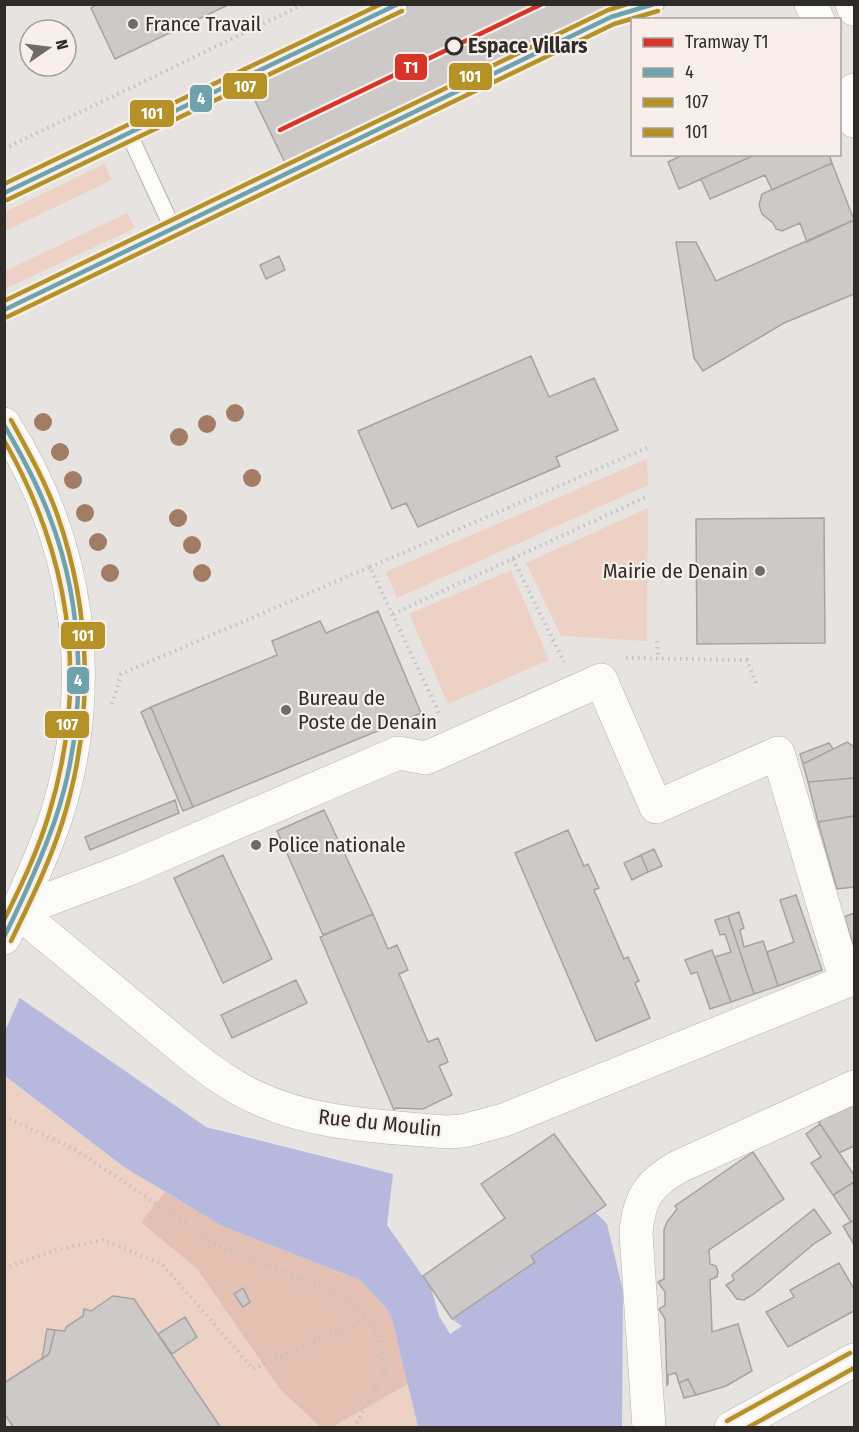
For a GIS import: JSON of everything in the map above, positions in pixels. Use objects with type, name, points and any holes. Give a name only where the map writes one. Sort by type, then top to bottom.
[{"type":"street","points":[[811,4],[817,18]]},
{"type":"street","points":[[852,4],[855,9]]},
{"type":"street","points":[[4,424],[39,488],[64,559],[77,637],[80,696],[74,742],[56,818],[9,919]]},
{"type":"street","points":[[9,919],[398,753],[426,758],[601,680],[656,807],[778,753],[850,979]]},
{"type":"street","name":"Rue du Moulin","points":[[9,919],[211,1071],[255,1097],[306,1115],[378,1126],[445,1132],[463,1131],[504,1120],[850,979]]},
{"type":"street","points":[[649,1428],[636,1233],[637,1217],[646,1193],[655,1182],[680,1166],[855,1087]]},
{"type":"street","points":[[731,1428],[855,1360]]},
{"type":"lane","points":[[4,192],[399,4]]},
{"type":"lane","points":[[4,310],[611,17],[656,4]]},
{"type":"lane","points":[[129,134],[174,229]]},
{"type":"path","points":[[4,149],[304,4]]},
{"type":"path","points":[[111,708],[121,674],[647,448]]},
{"type":"path","points":[[393,614],[648,496]]},
{"type":"path","points":[[513,558],[564,662]]},
{"type":"path","points":[[370,567],[454,746]]},
{"type":"path","points":[[657,641],[658,659]]},
{"type":"path","points":[[4,1116],[76,1150],[218,1245],[324,1288],[357,1305],[374,1328],[387,1367],[354,1428]]},
{"type":"path","points":[[4,1268],[56,1250],[104,1240],[162,1264],[253,1369],[367,1318]]},
{"type":"shaded area","points":[[104,164],[112,180],[5,231],[5,212]]},
{"type":"shaded area","points":[[127,213],[135,228],[5,289],[5,271]]},
{"type":"shaded area","points":[[647,459],[648,485],[397,598],[386,572]]},
{"type":"shaded area","points":[[648,508],[647,641],[561,636],[526,563]]},
{"type":"shaded area","points":[[511,570],[549,660],[448,704],[409,614]]},
{"type":"shaded area","points":[[4,1076],[124,1167],[165,1192],[141,1222],[198,1270],[280,1389],[320,1427],[5,1427]]},
{"type":"shaded area","points":[[165,1192],[222,1226],[360,1280],[386,1308],[392,1318],[408,1384],[332,1427],[320,1427],[280,1389],[198,1270],[141,1222]]},
{"type":"shaded area","points":[[408,1384],[418,1427],[332,1427]]},
{"type":"water","points":[[4,987],[206,1127],[393,1174],[387,1225],[431,1288],[439,1316],[450,1334],[462,1326],[452,1319],[535,1262],[532,1256],[595,1212],[607,1224],[623,1291],[622,1427],[418,1427],[392,1319],[386,1308],[360,1280],[222,1226],[124,1167],[5,1076]]},
{"type":"pier","points":[[4,984],[21,995],[5,1031],[4,1031]]},
{"type":"building","points":[[98,4],[230,4],[115,59],[91,8]]},
{"type":"building","name":"Espace Villars","points":[[407,4],[623,4],[624,7],[288,169],[246,82]]},
{"type":"building","points":[[681,156],[753,156],[679,189],[668,162]]},
{"type":"building","points":[[753,156],[830,156],[832,163],[772,190],[765,175],[710,199],[701,179]]},
{"type":"building","points":[[832,163],[854,220],[807,242],[800,223],[782,231],[776,229],[773,223],[762,214],[759,205],[762,194]]},
{"type":"building","points":[[854,220],[854,294],[784,323],[703,371],[694,358],[676,242],[696,242],[716,281]]},
{"type":"building","points":[[279,256],[285,270],[266,279],[260,265]]},
{"type":"building","points":[[531,356],[549,397],[594,378],[618,430],[556,457],[560,466],[418,527],[406,503],[392,509],[358,431]]},
{"type":"building","name":"Mairie de Denain","points":[[824,518],[825,643],[697,644],[696,519]]},
{"type":"building","name":"Bureau de Poste de Denain","points":[[378,611],[421,713],[193,807],[151,707],[277,655],[272,641],[320,621],[326,633]]},
{"type":"building","points":[[151,707],[193,807],[183,811],[141,712]]},
{"type":"building","points":[[847,742],[854,747],[854,778],[808,782],[803,764]]},
{"type":"building","points":[[829,743],[833,749],[803,764],[800,754]]},
{"type":"building","points":[[854,778],[854,816],[818,822],[808,782]]},
{"type":"building","points":[[175,800],[179,813],[90,850],[85,837]]},
{"type":"building","points":[[324,810],[373,914],[323,935],[277,831]]},
{"type":"building","points":[[854,816],[854,887],[837,889],[818,822]]},
{"type":"building","points":[[568,830],[584,866],[588,864],[599,888],[594,890],[624,959],[628,957],[639,981],[635,983],[650,1018],[596,1041],[515,853]]},
{"type":"building","points":[[654,849],[662,866],[648,872],[641,855]]},
{"type":"building","points":[[223,855],[272,959],[223,983],[174,878]]},
{"type":"building","points":[[641,855],[648,872],[632,880],[624,863]]},
{"type":"building","points":[[796,895],[822,970],[778,986],[767,952],[794,942],[780,900]]},
{"type":"building","points":[[739,912],[744,928],[740,930],[744,947],[763,941],[778,986],[754,994],[728,916]]},
{"type":"building","points":[[854,913],[854,947],[844,917]]},
{"type":"building","points":[[373,914],[388,949],[397,945],[408,970],[399,974],[428,1042],[438,1038],[448,1062],[439,1066],[452,1095],[423,1109],[396,1108],[394,1110],[320,937]]},
{"type":"building","points":[[728,916],[754,994],[731,1002],[715,957],[731,952],[725,934],[720,935],[715,920]]},
{"type":"building","points":[[712,950],[731,1002],[710,1009],[697,972],[691,974],[685,960]]},
{"type":"building","points":[[296,980],[307,1003],[232,1038],[221,1015]]},
{"type":"building","points":[[854,1104],[854,1146],[839,1153],[818,1121]]},
{"type":"building","points":[[820,1124],[854,1175],[854,1182],[833,1195],[811,1163],[821,1157],[806,1134]]},
{"type":"building","points":[[554,1134],[606,1205],[531,1256],[535,1262],[452,1319],[423,1276],[505,1218],[481,1184]]},
{"type":"building","points":[[753,1152],[784,1199],[709,1250],[710,1264],[716,1266],[718,1271],[717,1277],[710,1280],[712,1332],[738,1324],[752,1371],[726,1386],[696,1395],[688,1379],[679,1383],[676,1373],[668,1375],[667,1385],[665,1319],[659,1309],[665,1305],[665,1292],[658,1282],[664,1279],[664,1230],[677,1209],[675,1206]]},
{"type":"building","points":[[854,1182],[854,1220],[851,1222],[833,1195]]},
{"type":"building","points":[[814,1209],[831,1233],[815,1243],[754,1294],[744,1300],[737,1299],[726,1285],[734,1280],[732,1275]]},
{"type":"building","points":[[854,1220],[854,1243],[853,1243],[843,1226]]},
{"type":"building","points":[[839,1263],[854,1289],[854,1311],[788,1347],[766,1312],[794,1297],[790,1290]]},
{"type":"building","points":[[243,1288],[250,1302],[243,1307],[234,1294]]},
{"type":"building","points":[[113,1296],[134,1299],[221,1428],[14,1428],[4,1413],[4,1383],[49,1354],[55,1330],[65,1331],[66,1327],[83,1316],[84,1309],[91,1311]]},
{"type":"building","points":[[185,1317],[197,1337],[172,1354],[158,1334]]},
{"type":"building","points":[[47,1329],[55,1330],[49,1354],[42,1359]]},
{"type":"building","points":[[688,1379],[696,1395],[684,1398],[679,1383]]},
{"type":"tram line","name":"T1","points":[[280,130],[542,4]]},
{"type":"transit line","name":"101","points":[[4,184],[381,4]]},
{"type":"transit line","name":"4","points":[[4,193],[398,4]]},
{"type":"transit line","name":"101","points":[[4,301],[608,10],[627,4]]},
{"type":"transit line","name":"4","points":[[4,310],[611,17],[654,4]]},
{"type":"transit line","name":"107","points":[[7,200],[402,11]]},
{"type":"transit line","name":"107","points":[[634,18],[658,11]]},
{"type":"transit line","name":"107","points":[[7,317],[614,24],[631,19]]},
{"type":"transit line","name":"101","points":[[11,420],[47,490],[69,551],[77,590],[85,667],[80,744],[63,820],[46,866],[11,941]]},
{"type":"transit line","name":"4","points":[[4,425],[39,492],[61,551],[76,628],[78,667],[73,745],[66,783],[44,850],[4,937]]},
{"type":"transit line","name":"107","points":[[4,440],[27,485],[45,530],[59,576],[67,622],[70,669],[68,717],[61,765],[49,814],[23,881],[4,920]]},
{"type":"transit line","name":"101","points":[[727,1421],[850,1353]]},
{"type":"transit line","name":"107","points":[[747,1428],[854,1368]]},
{"type":"place","name":"France Travail","points":[[133,24]]},
{"type":"place","name":"Espace Villars","points":[[454,46]]},
{"type":"place","name":"Mairie de Denain","points":[[760,571]]},
{"type":"place","name":"Bureau de Poste de Denain","points":[[286,710]]},
{"type":"place","name":"Police nationale","points":[[256,845]]}]
